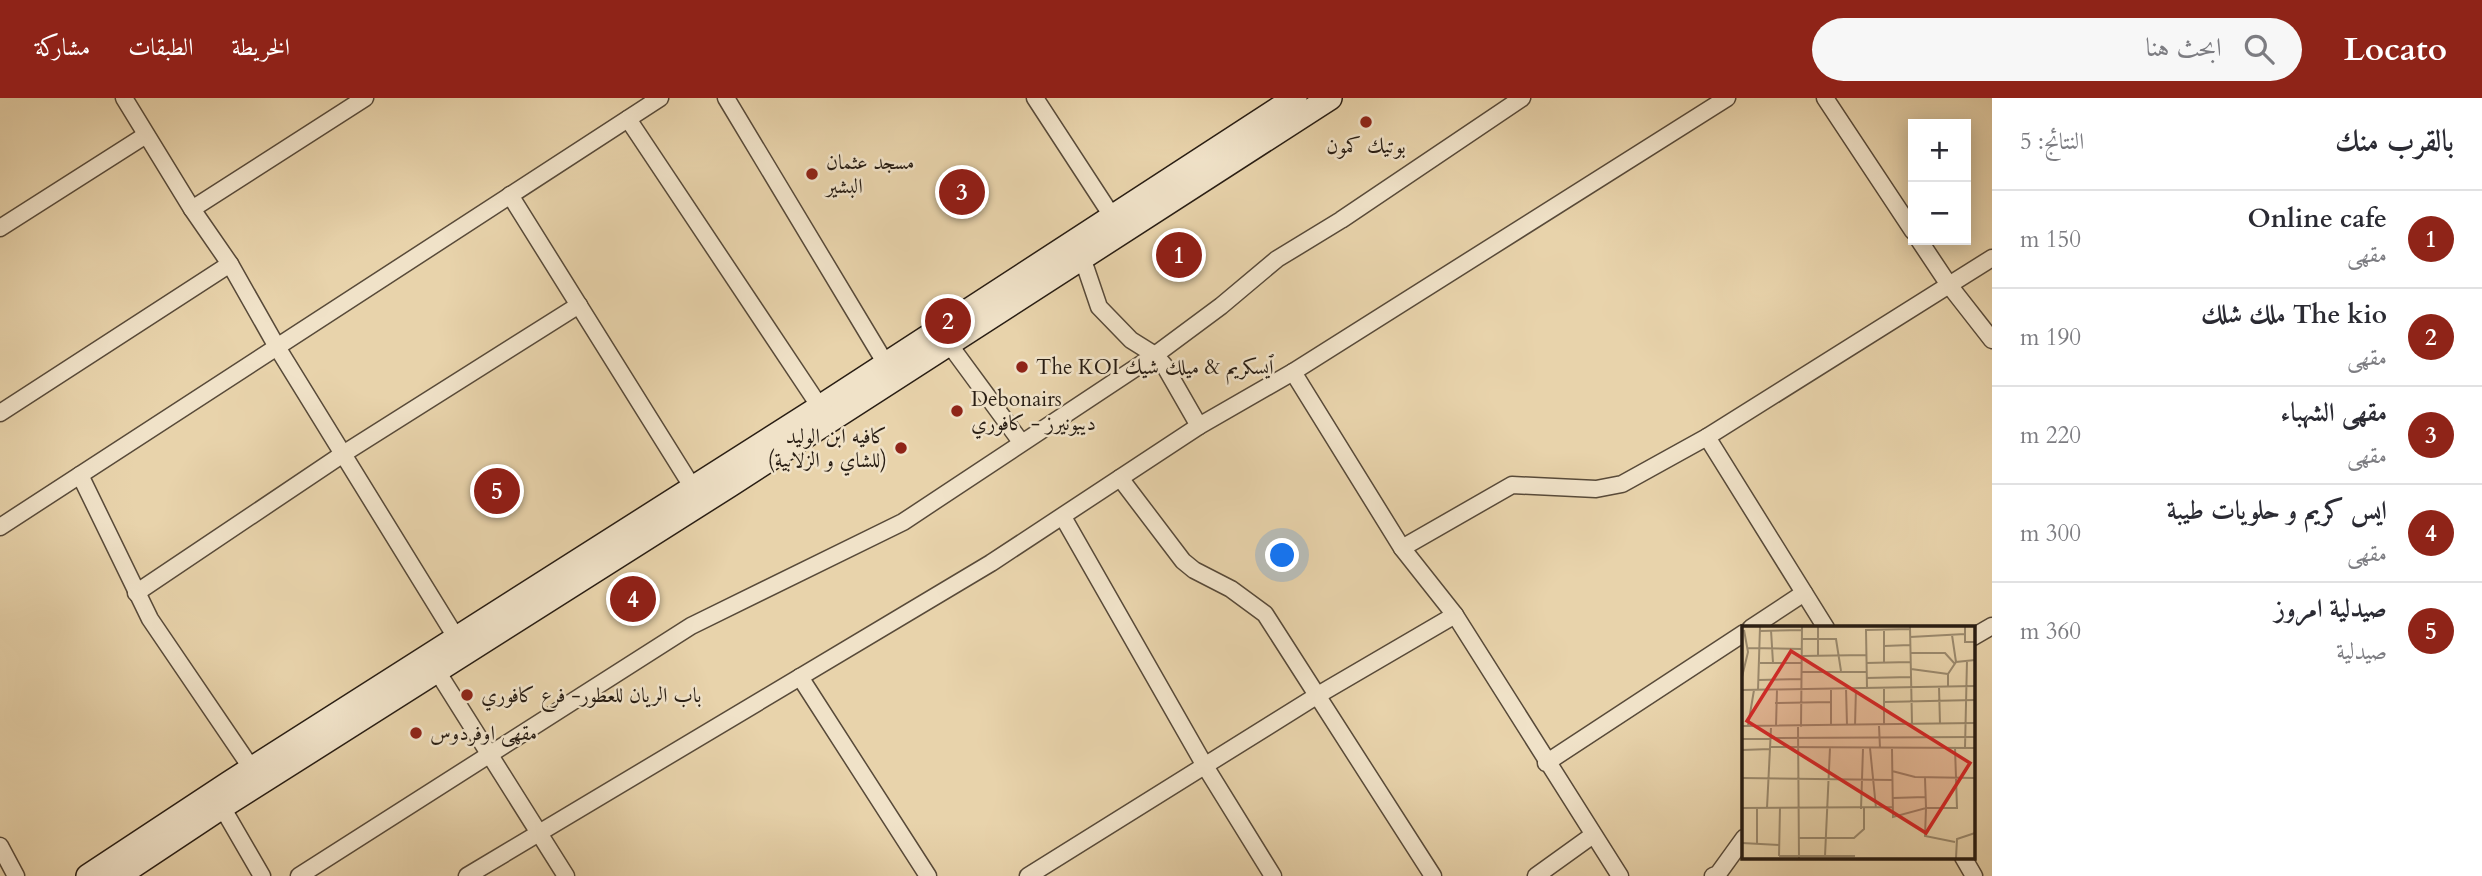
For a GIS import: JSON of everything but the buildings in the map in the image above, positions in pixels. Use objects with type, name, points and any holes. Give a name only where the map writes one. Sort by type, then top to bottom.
[{"type":"street","points":[[124,98],[192,209],[230,264],[277,347],[461,645]]},
{"type":"street","points":[[192,209],[365,98]]},
{"type":"street","points":[[0,527],[660,98]]},
{"type":"street","points":[[726,98],[886,364],[879,389]]},
{"type":"street","points":[[1035,98],[1112,216],[1107,241]]},
{"type":"street","points":[[118,876],[438,671],[461,645],[693,488],[1295,98]]},
{"type":"street","points":[[88,876],[252,769],[461,645],[879,389],[1330,98]]},
{"type":"street","points":[[299,876],[691,626],[902,522],[1154,355],[1222,306],[1277,259],[1341,220],[1522,98]]},
{"type":"street","points":[[467,876],[1063,517],[1199,426],[1293,372],[1727,98]]},
{"type":"street","points":[[1825,98],[1908,224]]},
{"type":"street","points":[[628,119],[820,408]]},
{"type":"street","points":[[0,228],[146,135]]},
{"type":"street","points":[[510,195],[693,488]]},
{"type":"street","points":[[1922,245],[1949,285],[1992,340]]},
{"type":"street","points":[[1082,257],[1099,307],[1131,340],[1164,365],[1199,426]]},
{"type":"street","points":[[1402,548],[1512,485],[1609,488],[1622,484],[1707,437],[1992,258]]},
{"type":"street","points":[[0,413],[230,264]]},
{"type":"street","points":[[136,593],[343,454],[579,305]]},
{"type":"street","points":[[949,344],[1021,442]]},
{"type":"street","points":[[1293,372],[1402,548],[1455,615],[1546,763],[1620,876]]},
{"type":"street","points":[[1707,437],[1825,626]]},
{"type":"street","points":[[80,475],[150,619],[252,769]]},
{"type":"street","points":[[1120,478],[1183,561],[1194,570],[1231,589],[1265,614],[1433,876]]},
{"type":"street","points":[[1063,517],[1205,766],[1273,876]]},
{"type":"street","points":[[1754,626],[1804,593]]},
{"type":"street","points":[[1028,876],[1318,695],[1455,615]]},
{"type":"street","points":[[1974,636],[1992,626]]},
{"type":"street","points":[[1546,763],[1742,634]]},
{"type":"street","points":[[438,671],[566,876]]},
{"type":"street","points":[[800,677],[928,876]]},
{"type":"street","points":[[222,807],[262,876]]},
{"type":"street","points":[[1536,876],[1593,835]]},
{"type":"street","points":[[1713,876],[1718,874],[1742,841]]},
{"type":"street","points":[[0,846],[16,876]]},
{"type":"street","points":[[1964,858],[1974,876]]},
{"type":"place","name":"بوتيك كمون","points":[[1366,122]]},
{"type":"place","name":"مسجد عثمان البشير","points":[[812,174]]},
{"type":"place","name":"مقهى الشهباء","points":[[962,192]]},
{"type":"place","name":"Online cafe","points":[[1179,255]]},
{"type":"place","name":"The kio ملك شلك","points":[[948,321]]},
{"type":"place","name":"The KOI ٱيسكريم & ميلك شيك","points":[[1022,367]]},
{"type":"place","name":"Debonairs ديبونيرز - كافوري","points":[[957,411]]},
{"type":"place","name":"كافيه ابن الوليد (للشاي و الزلابية)","points":[[901,448]]},
{"type":"place","name":"صيدلية امروز","points":[[497,491]]},
{"type":"place","name":"ايس كريم و حلويات طيبة","points":[[633,599]]},
{"type":"place","name":"باب الريان للعطور- فرع كافوري","points":[[467,695]]},
{"type":"place","name":"مقهى اوفردوس","points":[[416,733]]}]
